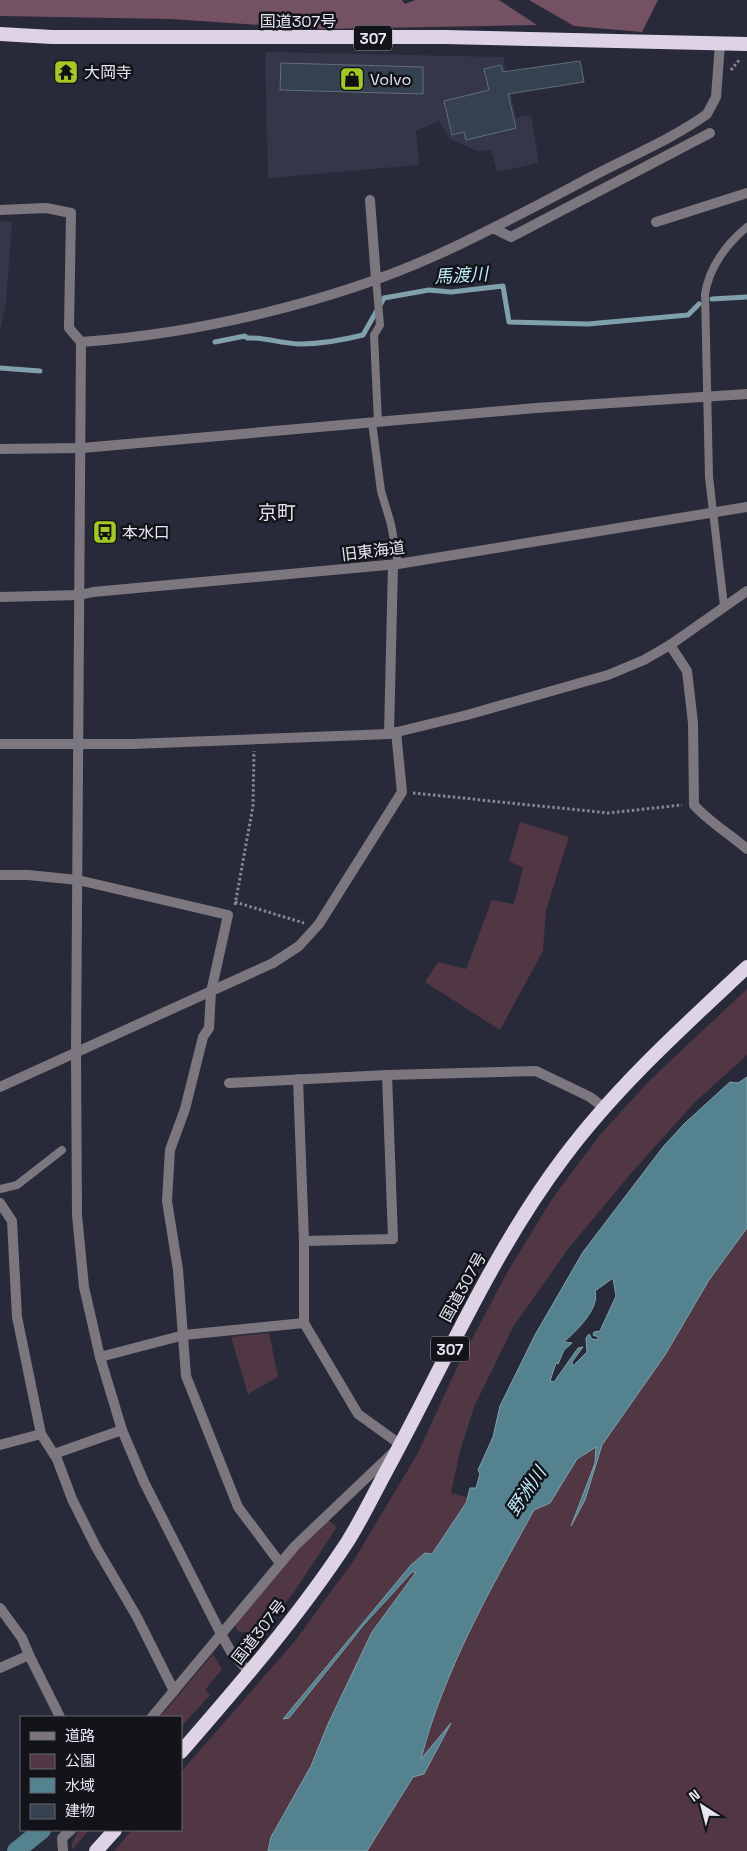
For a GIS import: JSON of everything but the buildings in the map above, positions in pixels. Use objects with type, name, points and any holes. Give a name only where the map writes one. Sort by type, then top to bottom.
[{"type":"highway","name":"国道307号","points":[[0,34],[52,37],[445,38],[747,44]]},
{"type":"highway","name":"国道307号","points":[[182,1751],[270,1649],[348,1540],[401,1445],[485,1281],[562,1159],[602,1108],[747,967]]},
{"type":"highway","points":[[96,1851],[114,1831]]},
{"type":"street","points":[[81,342],[215,324],[287,307],[376,279],[437,255],[493,228],[706,114],[716,97],[720,44]]},
{"type":"street","points":[[493,228],[511,237],[710,133]]},
{"type":"street","points":[[656,222],[747,193]]},
{"type":"street","points":[[370,200],[376,279]]},
{"type":"street","points":[[0,210],[46,208],[70,213],[69,328],[81,342],[80,744],[76,1052],[77,1215],[84,1287],[100,1357],[122,1430],[144,1482],[221,1634],[231,1652],[250,1673]]},
{"type":"street","points":[[0,449],[82,448],[536,408],[747,394]]},
{"type":"street","name":"旧東海道","points":[[0,597],[80,595],[93,592],[396,564],[747,507]]},
{"type":"street","points":[[0,1087],[273,963],[299,946],[316,927],[402,792],[393,733],[396,564]]},
{"type":"street","points":[[0,744],[254,740],[393,733],[467,715],[608,675],[644,660],[670,645],[747,591]]},
{"type":"street","points":[[670,645],[687,670],[693,722],[694,805],[704,816],[727,831],[747,849]]},
{"type":"street","points":[[0,875],[28,875],[78,880],[228,915],[211,992],[209,1028],[203,1037],[185,1109],[170,1150],[168,1216],[178,1270],[186,1376],[238,1507],[280,1563]]},
{"type":"street","points":[[229,1082],[387,1074],[536,1072],[568,1086],[602,1108]]},
{"type":"street","points":[[304,1241],[393,1239],[387,1074]]},
{"type":"street","points":[[153,1716],[295,1546],[401,1445],[358,1414],[304,1323],[304,1241],[298,1079]]},
{"type":"street","points":[[0,1202],[12,1221],[17,1316],[41,1434],[54,1454],[86,1528],[137,1617],[174,1691]]},
{"type":"street","points":[[100,1357],[184,1335],[304,1323]]},
{"type":"street","points":[[54,1454],[122,1430]]},
{"type":"street","points":[[0,1445],[41,1434]]},
{"type":"street","points":[[1,1611],[22,1638],[60,1716]]},
{"type":"street","points":[[0,1668],[29,1655]]},
{"type":"street","points":[[63,1851],[62,1838],[70,1831]]},
{"type":"lane","points":[[724,606],[709,477],[709,398],[705,331],[707,283],[720,256],[747,227]]},
{"type":"lane","points":[[376,279],[380,325],[374,335],[375,422],[381,491],[391,524],[396,564]]},
{"type":"lane","points":[[0,1189],[16,1185],[62,1150]]},
{"type":"path","points":[[228,915],[234,909],[253,806],[254,740]]},
{"type":"path","points":[[402,792],[608,812],[694,805]]},
{"type":"path","points":[[235,902],[316,927]]},
{"type":"shaded area","points":[[0,0],[402,0],[405,4],[415,0],[499,0],[537,25],[321,29],[171,19],[0,16]]},
{"type":"shaded area","points":[[529,0],[658,0],[642,32],[574,26]]},
{"type":"shaded area","points":[[265,52],[503,57],[516,118],[531,115],[539,163],[497,172],[491,150],[477,151],[450,139],[439,121],[416,131],[419,165],[268,178]]},
{"type":"shaded area","points":[[12,221],[6,303],[0,330],[0,222]]},
{"type":"green space","points":[[520,822],[569,837],[546,910],[543,951],[500,1030],[425,982],[438,962],[466,969],[492,900],[514,904],[523,868],[509,861]]},
{"type":"green space","points":[[747,989],[747,1055],[695,1102],[633,1171],[568,1249],[513,1327],[474,1407],[460,1451],[451,1493],[466,1497],[466,1503],[432,1555],[411,1565],[284,1718],[412,1572],[416,1572],[372,1632],[328,1724],[311,1766],[271,1837],[268,1851],[114,1851],[131,1831],[182,1831],[182,1771],[295,1641],[354,1560],[418,1453],[458,1365],[508,1271],[552,1199],[599,1136],[651,1079]]},
{"type":"green space","points":[[747,1228],[747,1851],[367,1851],[413,1777],[424,1774],[449,1727],[420,1760],[445,1684],[469,1628],[534,1510],[550,1503],[577,1459],[597,1446],[595,1463],[572,1521],[585,1500],[602,1445],[665,1355],[709,1280]]},
{"type":"green space","points":[[269,1333],[278,1377],[248,1394],[231,1337]]},
{"type":"green space","points":[[328,1520],[337,1527],[294,1592],[260,1636],[238,1631],[234,1624],[304,1542]]},
{"type":"green space","points":[[213,1654],[222,1669],[205,1690],[210,1695],[182,1726],[182,1716],[161,1716]]},
{"type":"green space","points":[[78,1831],[88,1831],[72,1850],[72,1843]]},
{"type":"water","name":"野洲川","points":[[747,1077],[747,1228],[709,1280],[665,1355],[602,1445],[585,1500],[571,1526],[595,1463],[596,1447],[577,1459],[550,1503],[534,1510],[485,1600],[455,1662],[442,1694],[421,1759],[451,1723],[424,1774],[413,1777],[367,1851],[268,1851],[271,1837],[311,1766],[328,1724],[372,1632],[416,1572],[412,1572],[363,1626],[289,1718],[283,1719],[411,1565],[425,1553],[432,1554],[466,1503],[470,1488],[476,1488],[480,1474],[478,1470],[493,1437],[500,1406],[535,1335],[583,1252],[663,1147],[684,1124],[730,1082],[738,1083]],"holes":[[[613,1278],[616,1296],[600,1331],[594,1332],[593,1335],[598,1337],[598,1340],[592,1339],[589,1334],[586,1338],[587,1352],[573,1366],[572,1362],[583,1347],[578,1348],[554,1382],[550,1381],[556,1363],[558,1364],[564,1350],[572,1343],[564,1342],[591,1312],[596,1298],[595,1291]]]},
{"type":"waterway","name":"馬渡川","points":[[215,342],[245,336],[247,338],[309,344],[363,335],[384,298],[429,290],[451,292],[503,286],[509,322],[588,324],[688,315],[699,304]]},
{"type":"waterway","name":"馬渡川","points":[[712,299],[747,297]]},
{"type":"waterway","name":"馬渡川","points":[[0,368],[40,371]]},
{"type":"waterway","points":[[16,1851],[41,1831]]},
{"type":"place","name":"大岡寺","points":[[66,72]]},
{"type":"place","name":"Volvo","points":[[352,79]]},
{"type":"place","name":"本水口","points":[[105,532]]},
{"type":"district","name":"京町","points":[[277,512]]}]
